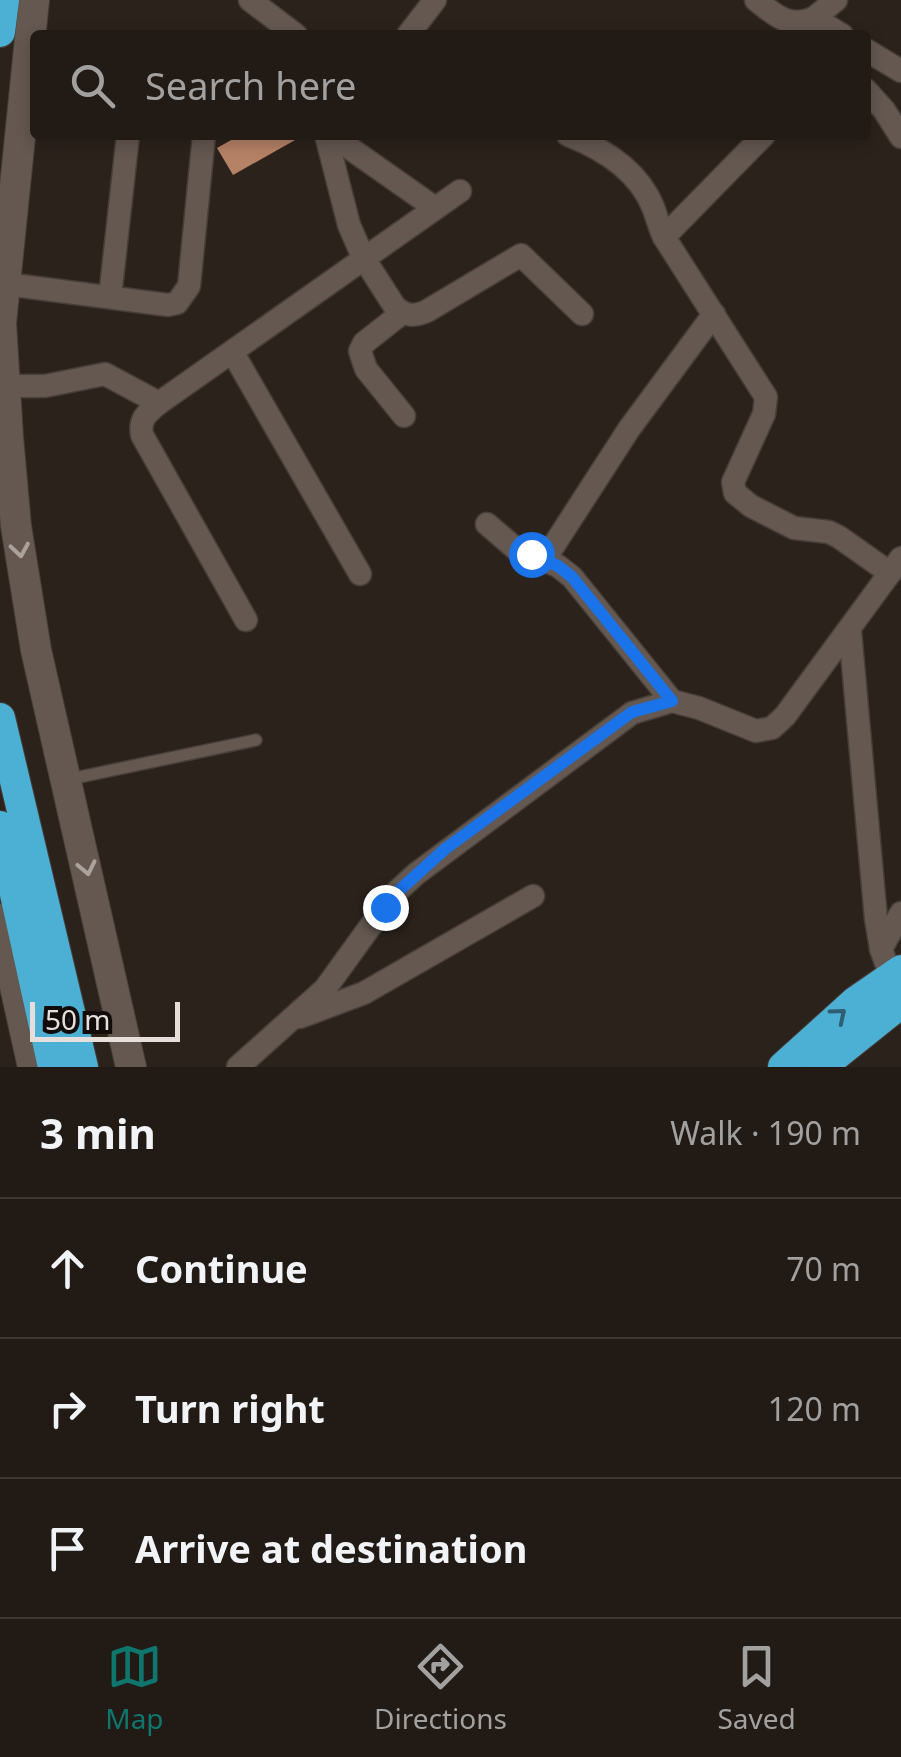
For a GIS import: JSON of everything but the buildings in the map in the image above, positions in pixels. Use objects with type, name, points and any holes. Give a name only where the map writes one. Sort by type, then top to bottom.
[{"type":"highway","points":[[0,32],[4,0]]},
{"type":"highway","points":[[0,718],[83,1067]]},
{"type":"highway","points":[[0,826],[53,1067]]},
{"type":"highway","points":[[783,1067],[856,1000],[895,980]]},
{"type":"highway","points":[[821,1067],[895,980]]},
{"type":"main road","points":[[31,30],[34,0]]},
{"type":"main road","points":[[30,41],[2,323],[8,437],[36,650],[131,1067]]},
{"type":"main road","points":[[0,919],[9,1003],[32,1067]]},
{"type":"street","points":[[250,0],[289,30]]},
{"type":"street","points":[[412,30],[435,0]]},
{"type":"street","points":[[756,0],[791,23],[814,18],[836,0]]},
{"type":"street","points":[[814,18],[834,30]]},
{"type":"street","points":[[871,95],[901,137]]},
{"type":"street","points":[[110,297],[127,140]]},
{"type":"street","points":[[6,284],[168,305],[178,303],[189,286],[204,140]]},
{"type":"street","points":[[329,140],[349,224],[363,256],[402,313],[410,316],[427,311],[521,255],[582,314]]},
{"type":"street","points":[[335,140],[435,208]]},
{"type":"street","points":[[238,1067],[325,989],[393,896],[428,862],[632,712],[672,701],[756,731],[772,728],[850,631],[895,566],[829,532],[794,528],[751,506],[735,493],[733,482],[767,404],[762,388],[664,238],[646,192],[622,164],[577,140]]},
{"type":"street","points":[[664,238],[759,140]]},
{"type":"street","points":[[246,620],[142,435],[140,424],[144,415],[363,256],[460,191]]},
{"type":"street","points":[[402,313],[364,343],[360,351],[366,369],[404,416]]},
{"type":"street","points":[[545,559],[629,429],[714,314]]},
{"type":"street","points":[[233,354],[360,574]]},
{"type":"street","points":[[6,386],[45,386],[105,374],[158,404]]},
{"type":"street","points":[[487,524],[516,549],[545,559],[572,577],[672,701]]},
{"type":"street","points":[[850,631],[895,980]]},
{"type":"street","points":[[292,1019],[364,993],[533,896]]},
{"type":"street","points":[[895,980],[901,914]]},
{"type":"lane","points":[[68,780],[256,740]]},
{"type":"route","points":[[385,907],[428,862],[632,712],[672,701],[572,577],[531,554]]}]
